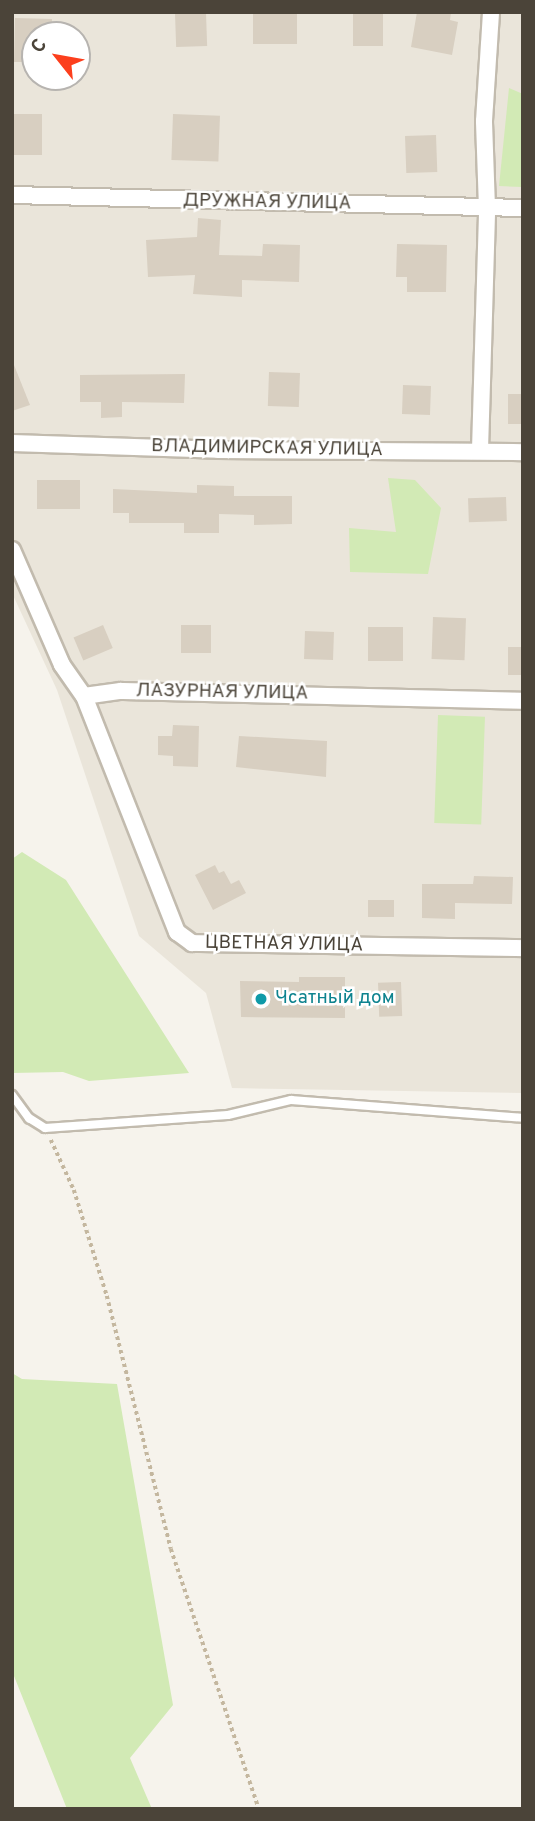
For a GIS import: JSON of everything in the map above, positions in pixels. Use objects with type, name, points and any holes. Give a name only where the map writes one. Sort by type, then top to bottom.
[{"type":"street","points":[[480,450],[487,208],[484,121],[491,12]]},
{"type":"street","name":"ДРУЖНАЯ УЛИЦА","points":[[12,195],[523,208]]},
{"type":"street","name":"ВЛАДИМИРСКАЯ УЛИЦА","points":[[12,443],[218,450],[523,452]]},
{"type":"street","points":[[12,550],[62,665],[85,696]]},
{"type":"street","name":"ЛАЗУРНАЯ УЛИЦА","points":[[85,696],[121,691],[523,701]]},
{"type":"street","name":"ЦВЕТНАЯ УЛИЦА","points":[[85,696],[177,932],[192,943],[523,948]]},
{"type":"lane","points":[[12,1095],[29,1118],[46,1128],[228,1115],[291,1100],[523,1118]]},
{"type":"path","points":[[46,1128],[74,1190],[107,1296],[171,1549],[259,1809]]},
{"type":"shaded area","points":[[12,12],[523,12],[523,1093],[232,1088],[206,993],[139,936],[57,690],[12,593]]},
{"type":"green space","points":[[509,88],[523,94],[523,187],[499,186]]},
{"type":"green space","points":[[388,478],[415,480],[441,508],[428,574],[350,572],[349,528],[396,532]]},
{"type":"green space","points":[[438,715],[485,717],[481,825],[434,823]]},
{"type":"green space","points":[[22,852],[66,880],[189,1073],[89,1081],[63,1072],[12,1073],[12,859]]},
{"type":"green space","points":[[12,1373],[22,1379],[117,1384],[173,1705],[130,1758],[152,1809],[67,1809],[12,1671]]},
{"type":"building","points":[[253,12],[297,12],[297,44],[253,44]]},
{"type":"building","points":[[353,12],[383,12],[383,46],[353,46]]},
{"type":"building","points":[[417,12],[451,12],[450,20],[458,22],[452,55],[411,47]]},
{"type":"building","points":[[206,13],[207,46],[176,47],[175,14]]},
{"type":"building","points":[[15,18],[52,19],[21,21],[21,62],[14,62]]},
{"type":"building","points":[[12,114],[42,114],[42,155],[12,155]]},
{"type":"building","points":[[173,114],[220,116],[218,162],[171,160]]},
{"type":"building","points":[[436,135],[437,172],[406,173],[405,136]]},
{"type":"building","points":[[198,218],[221,220],[219,255],[262,256],[263,244],[300,245],[299,282],[242,280],[242,297],[193,294],[195,275],[148,277],[146,240],[197,237]]},
{"type":"building","points":[[397,244],[447,245],[446,292],[407,292],[407,277],[396,277]]},
{"type":"building","points":[[12,360],[30,405],[12,411]]},
{"type":"building","points":[[269,372],[300,373],[299,407],[268,406]]},
{"type":"building","points":[[185,374],[184,403],[122,402],[122,417],[101,418],[101,402],[80,402],[80,375]]},
{"type":"building","points":[[403,385],[431,386],[430,415],[402,414]]},
{"type":"building","points":[[508,394],[523,394],[523,424],[508,424]]},
{"type":"building","points":[[37,480],[80,480],[80,509],[37,509]]},
{"type":"building","points":[[197,485],[234,486],[234,496],[292,496],[292,524],[254,525],[254,515],[219,514],[219,533],[184,533],[184,523],[129,523],[129,513],[113,513],[113,489],[197,493]]},
{"type":"building","points":[[506,497],[507,521],[469,522],[468,498]]},
{"type":"building","points":[[433,617],[466,618],[465,660],[432,659]]},
{"type":"building","points":[[103,625],[113,648],[83,661],[74,638]]},
{"type":"building","points":[[181,625],[211,625],[211,653],[181,653]]},
{"type":"building","points":[[368,627],[403,627],[403,661],[368,661]]},
{"type":"building","points":[[305,631],[334,632],[333,660],[304,659]]},
{"type":"building","points":[[508,647],[523,647],[523,675],[508,675]]},
{"type":"building","points":[[173,725],[199,726],[198,767],[173,766],[173,756],[158,755],[158,736],[172,736]]},
{"type":"building","points":[[239,736],[327,741],[326,777],[236,767]]},
{"type":"building","points":[[215,865],[219,873],[224,871],[231,884],[239,880],[246,893],[213,910],[195,875]]},
{"type":"building","points":[[474,876],[513,877],[512,904],[455,903],[455,919],[422,918],[422,884],[473,884]]},
{"type":"building","points":[[368,900],[394,900],[394,917],[368,917]]},
{"type":"building","points":[[299,977],[345,977],[345,1018],[241,1017],[240,981],[299,982]]},
{"type":"building","points":[[401,982],[402,1016],[379,1017],[378,983]]},
{"type":"place","name":"Чсатный дом","points":[[261,999]]}]
